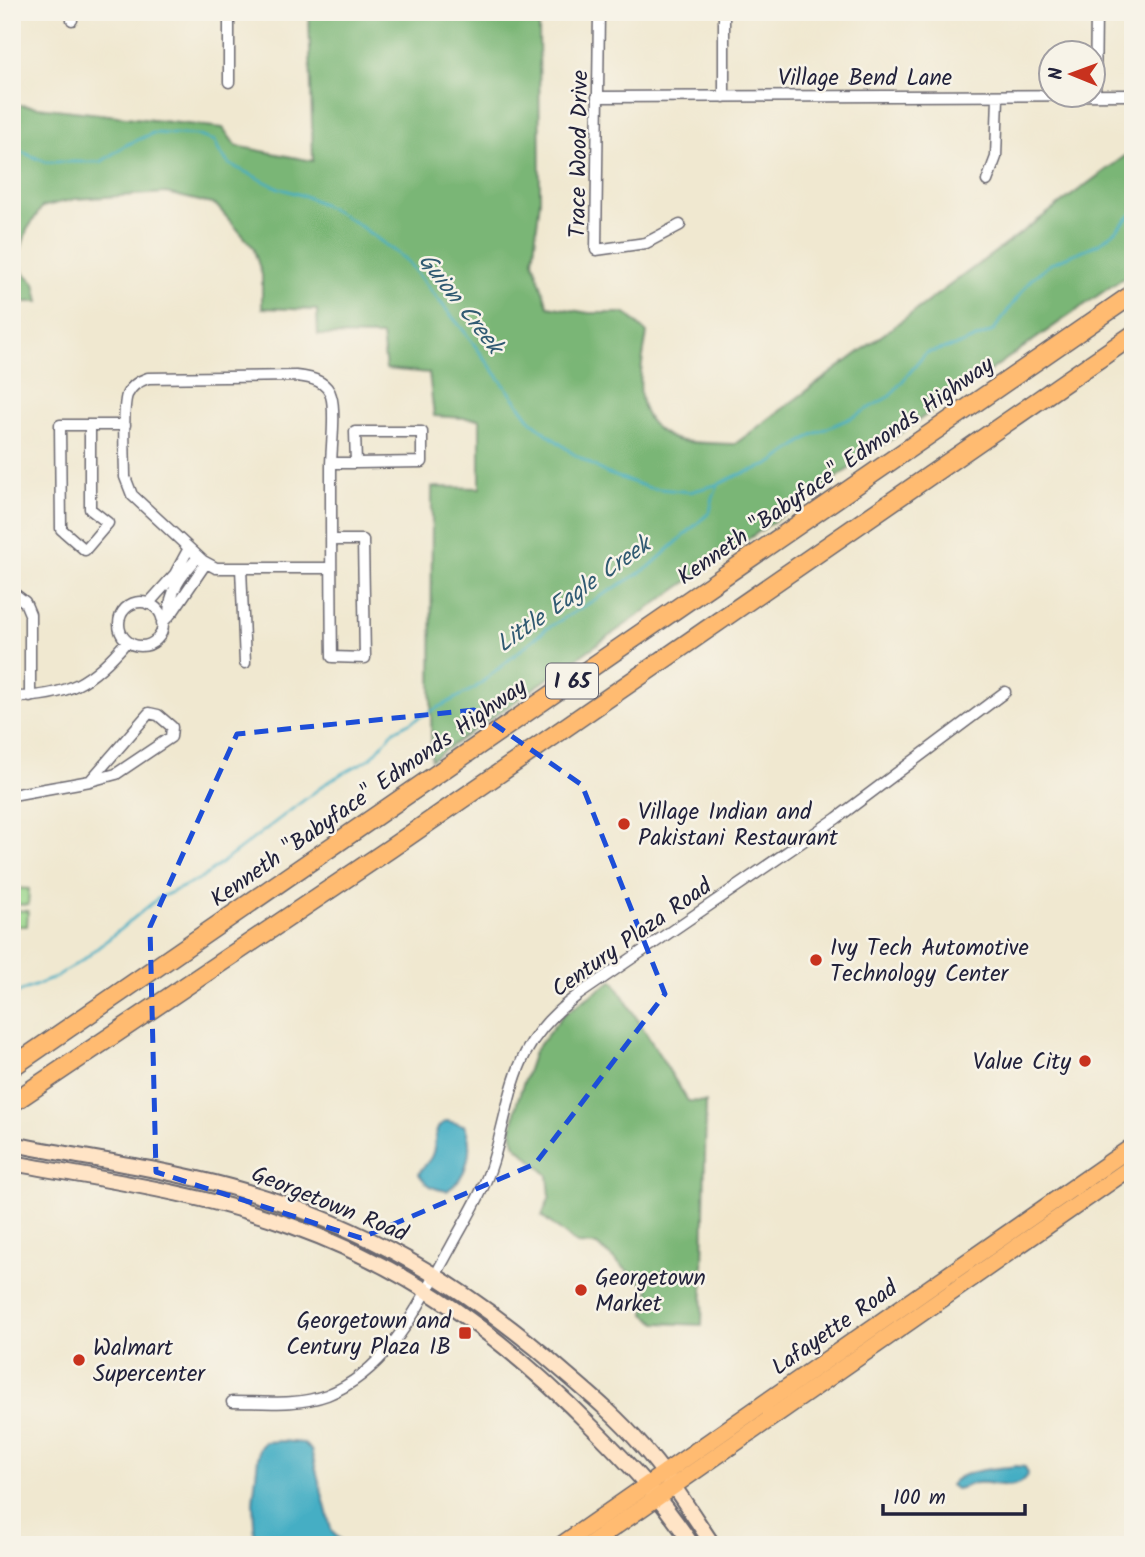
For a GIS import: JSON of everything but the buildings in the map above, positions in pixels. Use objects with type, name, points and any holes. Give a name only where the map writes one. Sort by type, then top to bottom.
[{"type":"highway","name":"Kenneth \"Babyface\" Edmonds Highway","points":[[12,1067],[1133,295]]},
{"type":"highway","name":"I 65","points":[[12,1103],[391,848],[1133,335]]},
{"type":"main road","name":"Georgetown Road","points":[[12,1144],[200,1180],[264,1198],[349,1230],[436,1275],[509,1325],[620,1423],[664,1473],[712,1545]]},
{"type":"main road","name":"Lafayette Road","points":[[561,1545],[1132,1148]]},
{"type":"main road","name":"Georgetown Road","points":[[12,1163],[191,1197],[258,1215],[338,1245],[427,1291],[467,1316],[524,1361],[570,1403],[648,1484],[692,1545]]},
{"type":"main road","name":"Lafayette Road","points":[[589,1545],[1133,1167]]},
{"type":"street","points":[[229,12],[229,82]]},
{"type":"street","name":"Trace Wood Drive","points":[[599,12],[596,250],[646,243],[680,225]]},
{"type":"street","points":[[724,12],[724,97]]},
{"type":"street","points":[[1096,12],[1096,38]]},
{"type":"street","name":"Village Bend Lane","points":[[1106,95],[1133,95]]},
{"type":"street","name":"Village Bend Lane","points":[[597,97],[1036,96]]},
{"type":"street","points":[[988,181],[996,156],[998,97]]},
{"type":"street","points":[[331,540],[363,540],[365,658],[332,657],[331,568],[331,540],[331,397],[324,385],[303,376],[144,379],[133,386],[127,395],[125,425],[125,477],[129,491],[202,560],[216,568],[331,568]]},
{"type":"street","points":[[90,425],[90,509],[108,523],[85,550],[61,529],[60,425],[90,425],[125,425]]},
{"type":"street","points":[[331,463],[356,463],[422,462],[422,432],[355,432],[356,463]]},
{"type":"street","points":[[148,604],[175,574],[189,548]]},
{"type":"street","points":[[166,619],[148,604],[138,602],[131,604],[121,614],[119,629],[127,641],[133,644],[147,645],[159,636],[166,619],[202,560]]},
{"type":"street","points":[[241,568],[244,663]]},
{"type":"street","points":[[12,592],[25,602],[29,611],[30,697]]},
{"type":"street","points":[[12,697],[61,692],[86,681],[110,662],[127,641]]},
{"type":"street","name":"Century Plaza Road","points":[[232,1402],[300,1401],[322,1396],[347,1385],[374,1363],[391,1346],[427,1291],[487,1178],[510,1088],[529,1046],[547,1022],[578,995],[838,818],[1005,692]]},
{"type":"street","points":[[12,795],[90,781],[118,774],[171,737],[172,727],[158,715],[147,714],[90,781]]},
{"type":"highlighted area","points":[[474,710],[582,785],[665,994],[535,1164],[361,1238],[156,1172],[150,927],[237,734]]},
{"type":"green space","points":[[309,12],[539,12],[540,200],[533,261],[548,306],[589,313],[626,313],[647,333],[641,378],[643,407],[649,420],[659,431],[679,441],[735,444],[1133,150],[1133,271],[431,760],[432,487],[480,488],[480,419],[434,416],[429,373],[386,369],[382,336],[318,335],[317,310],[262,308],[262,275],[253,247],[216,205],[166,193],[75,199],[42,207],[27,230],[20,252],[22,271],[35,283],[39,302],[12,302],[12,104],[223,128],[236,146],[313,161]]},
{"type":"green space","points":[[12,888],[29,889],[28,905],[12,904]]},
{"type":"green space","points":[[12,910],[28,911],[27,926],[12,926]]},
{"type":"green space","points":[[613,980],[688,1101],[706,1102],[702,1325],[657,1323],[645,1314],[649,1289],[597,1245],[577,1244],[542,1216],[550,1196],[548,1175],[514,1144],[512,1128],[517,1102],[534,1052],[563,1015]]},
{"type":"water","points":[[447,1121],[464,1125],[469,1152],[465,1170],[447,1191],[430,1186],[419,1174],[432,1155],[439,1127]]},
{"type":"water","points":[[264,1442],[303,1443],[311,1450],[332,1532],[346,1545],[255,1545],[253,1502],[259,1449]]},
{"type":"water","points":[[1025,1467],[1028,1473],[1019,1484],[1006,1486],[977,1483],[955,1489],[950,1485],[971,1473]]},
{"type":"waterway","name":"Guion Creek","points":[[12,148],[46,162],[101,162],[124,146],[153,133],[196,135],[215,141],[229,164],[276,187],[324,205],[356,223],[405,259],[464,331],[532,422],[572,453],[606,473],[650,488],[690,492],[719,484]]},
{"type":"waterway","name":"Little Eagle Creek","points":[[12,998],[19,992],[52,979],[83,960],[157,899],[202,878],[329,781],[371,758],[394,731],[475,688],[546,629],[648,568],[710,512],[719,484],[769,465],[812,435],[855,416],[890,396],[926,353],[959,345],[993,331],[1032,278],[1052,263],[1098,244],[1133,213]]},
{"type":"place","name":"Village Indian and Pakistani Restaurant","points":[[624,824]]},
{"type":"place","name":"Ivy Tech Automotive Technology Center","points":[[816,960]]},
{"type":"place","name":"Value City","points":[[1085,1061]]},
{"type":"place","name":"Georgetown Market","points":[[581,1290]]},
{"type":"place","name":"Georgetown and Century Plaza IB","points":[[465,1333]]},
{"type":"place","name":"Walmart Supercenter","points":[[79,1360]]}]
